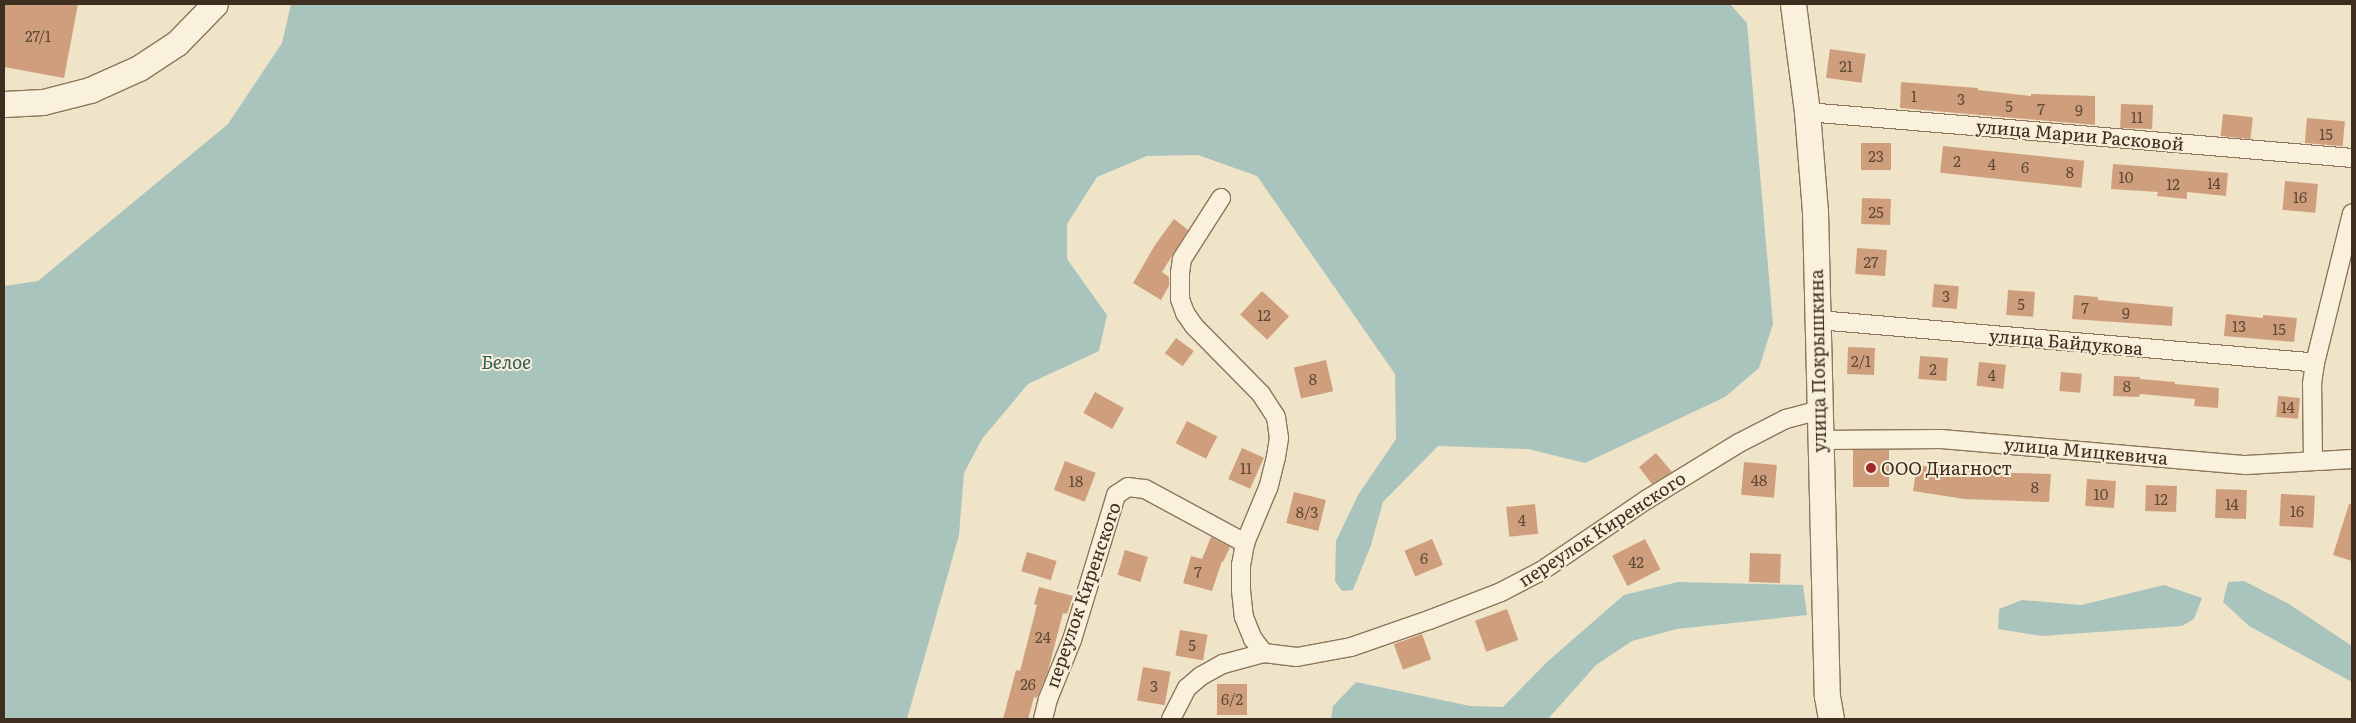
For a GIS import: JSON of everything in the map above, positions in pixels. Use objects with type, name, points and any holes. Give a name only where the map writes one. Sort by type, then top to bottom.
[{"type":"street","points":[[4,104],[43,102],[90,90],[139,68],[177,43],[215,4]]},
{"type":"street","name":"улица Покрышкина","points":[[1794,4],[1807,112],[1815,212],[1819,440],[1828,696],[1831,719]]},
{"type":"street","name":"улица Марии Расковой","points":[[1807,112],[2352,158]]},
{"type":"street","points":[[1221,198],[1182,259],[1180,299],[1184,313],[1194,326],[1261,394],[1276,417],[1279,438],[1276,457],[1268,488],[1245,543],[1241,565],[1244,617],[1253,639],[1264,653]]},
{"type":"street","points":[[2313,462],[2314,363],[2352,214]]},
{"type":"street","name":"улица Байдукова","points":[[1818,320],[2314,363]]},
{"type":"street","name":"переулок Киренского","points":[[1171,719],[1187,688],[1201,676],[1223,664],[1264,653],[1297,657],[1350,647],[1429,620],[1501,592],[1543,570],[1646,500],[1739,443],[1786,419],[1819,410]]},
{"type":"street","name":"улица Мицкевича","points":[[1819,440],[1941,439],[2246,465],[2352,459]]},
{"type":"street","name":"переулок Киренского","points":[[1042,719],[1072,640],[1116,495],[1128,487],[1145,489],[1245,543]]},
{"type":"water","name":"Белое","points":[[291,4],[1730,4],[1747,23],[1773,324],[1759,368],[1725,397],[1585,463],[1528,449],[1438,446],[1383,502],[1371,545],[1353,590],[1342,591],[1335,581],[1336,541],[1358,495],[1396,439],[1395,374],[1257,176],[1198,155],[1147,156],[1097,177],[1067,224],[1067,259],[1107,315],[1099,351],[1028,384],[982,439],[964,473],[959,535],[907,719],[4,719],[4,286],[38,281],[228,124],[282,43]]},
{"type":"water","points":[[2244,581],[2289,604],[2352,646],[2352,682],[2249,626],[2223,602],[2228,582]]},
{"type":"water","points":[[1678,582],[1803,585],[1807,615],[1677,629],[1632,641],[1596,665],[1548,719],[1331,719],[1333,706],[1356,682],[1470,706],[1503,707],[1547,662],[1624,595]]},
{"type":"water","points":[[2164,585],[2202,598],[2194,619],[2182,626],[2042,636],[1998,629],[1999,609],[2022,600],[2081,605]]},
{"type":"building","points":[[4,4],[78,4],[64,78],[4,67]]},
{"type":"building","points":[[1830,49],[1866,54],[1862,83],[1826,78]]},
{"type":"building","points":[[1901,82],[1978,88],[1978,90],[2031,96],[2031,94],[2095,96],[2095,125],[1900,108]]},
{"type":"building","points":[[2121,104],[2153,105],[2152,129],[2120,128]]},
{"type":"building","points":[[2223,114],[2253,117],[2251,139],[2221,136]]},
{"type":"building","points":[[2307,118],[2345,121],[2343,146],[2305,143]]},
{"type":"building","points":[[1861,143],[1891,143],[1891,170],[1861,170]]},
{"type":"building","points":[[1943,146],[2084,161],[2081,188],[1940,173]]},
{"type":"building","points":[[2113,164],[2228,173],[2226,196],[2187,192],[2187,199],[2157,196],[2158,192],[2111,189]]},
{"type":"building","points":[[2285,181],[2318,184],[2315,213],[2282,210]]},
{"type":"building","points":[[1862,198],[1891,199],[1890,225],[1861,224]]},
{"type":"building","points":[[1174,219],[1188,230],[1162,272],[1169,277],[1169,286],[1161,300],[1133,283],[1155,245]]},
{"type":"building","points":[[1857,248],[1887,250],[1885,276],[1855,274]]},
{"type":"building","points":[[1934,284],[1959,286],[1957,309],[1932,307]]},
{"type":"building","points":[[2008,290],[2035,292],[2033,317],[2006,315]]},
{"type":"building","points":[[1262,291],[1289,316],[1267,340],[1240,314]]},
{"type":"building","points":[[2074,295],[2098,297],[2098,300],[2173,307],[2172,326],[2072,319]]},
{"type":"building","points":[[2226,314],[2263,318],[2263,315],[2297,318],[2294,342],[2224,336]]},
{"type":"building","points":[[1176,338],[1194,351],[1183,366],[1165,353]]},
{"type":"building","points":[[1848,347],[1875,348],[1874,375],[1847,374]]},
{"type":"building","points":[[1920,356],[1948,358],[1946,381],[1918,379]]},
{"type":"building","points":[[1326,360],[1333,391],[1301,399],[1294,367]]},
{"type":"building","points":[[1979,362],[2006,365],[2003,389],[1976,386]]},
{"type":"building","points":[[2061,372],[2082,374],[2080,393],[2059,391]]},
{"type":"building","points":[[2114,376],[2140,377],[2140,379],[2175,382],[2175,384],[2219,388],[2218,408],[2194,406],[2195,399],[2140,394],[2139,397],[2113,396]]},
{"type":"building","points":[[1095,392],[1124,408],[1112,429],[1083,413]]},
{"type":"building","points":[[2278,396],[2300,398],[2298,419],[2276,417]]},
{"type":"building","points":[[1187,421],[1217,436],[1206,459],[1176,443]]},
{"type":"building","points":[[1242,448],[1264,458],[1250,489],[1228,479]]},
{"type":"building","name":"ООО Диагност","points":[[1853,450],[1889,450],[1889,487],[1853,487]]},
{"type":"building","points":[[1656,453],[1672,472],[1652,484],[1639,467]]},
{"type":"building","points":[[1065,461],[1096,473],[1085,502],[1054,490]]},
{"type":"building","points":[[1744,462],[1777,465],[1774,498],[1741,495]]},
{"type":"building","points":[[1917,465],[1946,469],[1946,471],[2051,474],[2049,502],[1964,499],[1913,491]]},
{"type":"building","points":[[2087,479],[2116,481],[2114,508],[2085,506]]},
{"type":"building","points":[[2146,485],[2177,486],[2176,512],[2145,511]]},
{"type":"building","points":[[2216,489],[2247,490],[2246,519],[2215,518]]},
{"type":"building","points":[[1294,492],[1326,500],[1318,531],[1286,523]]},
{"type":"building","points":[[2281,494],[2315,496],[2313,528],[2279,526]]},
{"type":"building","points":[[1535,504],[1538,534],[1509,537],[1506,507]]},
{"type":"building","points":[[2349,504],[2352,504],[2352,561],[2333,555]]},
{"type":"building","points":[[1211,537],[1230,547],[1222,561],[1212,591],[1183,583],[1191,556],[1202,559]]},
{"type":"building","points":[[1432,539],[1443,565],[1415,576],[1404,551]]},
{"type":"building","points":[[1645,539],[1660,569],[1627,586],[1612,556]]},
{"type":"building","points":[[1125,550],[1148,557],[1140,582],[1117,575]]},
{"type":"building","points":[[1027,552],[1057,561],[1051,580],[1021,571]]},
{"type":"building","points":[[1750,553],[1781,554],[1780,583],[1749,582]]},
{"type":"building","points":[[1039,587],[1073,596],[1067,614],[1063,613],[1048,671],[1037,698],[1034,697],[1028,719],[1003,719],[1016,670],[1020,671],[1037,605],[1034,604]]},
{"type":"building","points":[[1507,609],[1518,640],[1486,652],[1475,621]]},
{"type":"building","points":[[1180,630],[1208,635],[1203,660],[1175,656]]},
{"type":"building","points":[[1422,634],[1431,659],[1403,670],[1394,644]]},
{"type":"building","points":[[1143,667],[1171,672],[1165,705],[1137,700]]},
{"type":"building","points":[[1217,684],[1247,684],[1247,715],[1217,715]]},
{"type":"place","name":"ООО Диагност","points":[[1871,468]]}]
